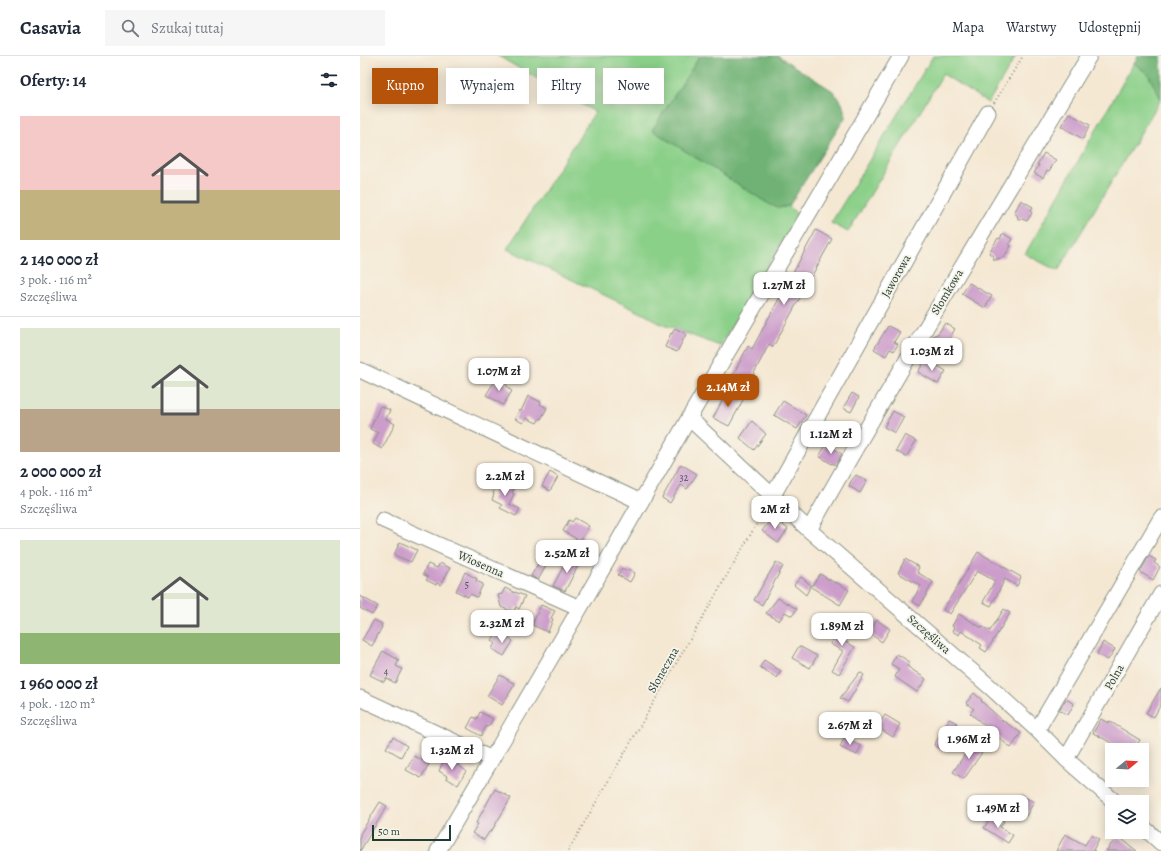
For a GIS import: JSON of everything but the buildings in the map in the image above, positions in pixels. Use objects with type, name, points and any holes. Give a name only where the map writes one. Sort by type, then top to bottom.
[{"type":"street","points":[[438,851],[901,56]]},
{"type":"street","name":"Słomkowa","points":[[809,530],[864,432],[1089,56]]},
{"type":"street","name":"Jaworowa","points":[[772,497],[988,113]]},
{"type":"street","points":[[360,370],[641,502]]},
{"type":"street","name":"Szczęśliwa","points":[[689,418],[772,497],[989,686],[1066,759],[1107,795]]},
{"type":"street","points":[[1037,730],[1161,518]]},
{"type":"street","name":"Wiosenna","points":[[383,520],[580,608]]},
{"type":"street","name":"Polna","points":[[1066,759],[1161,594]]},
{"type":"street","points":[[360,698],[492,759]]},
{"type":"street","points":[[1149,832],[1161,843]]},
{"type":"path","points":[[988,113],[1023,56]]},
{"type":"path","name":"Słoneczna","points":[[568,851],[772,497]]},
{"type":"green space","points":[[498,56],[700,56],[653,130],[769,204],[778,208],[789,206],[798,215],[720,346],[661,324],[644,314],[507,249],[595,112],[581,104],[595,104],[595,68],[537,68],[537,79],[529,74],[529,68],[519,68]]},
{"type":"green space","points":[[700,56],[778,56],[833,91],[842,103],[846,116],[789,206],[778,208],[769,204],[652,130]]},
{"type":"green space","points":[[933,56],[1016,56],[988,103],[943,74],[848,232],[831,223]]},
{"type":"green space","points":[[1138,56],[1161,56],[1161,99],[1148,74],[1134,63]]},
{"type":"green space","points":[[1134,63],[1148,74],[1161,99],[1058,271],[1025,254]]}]
